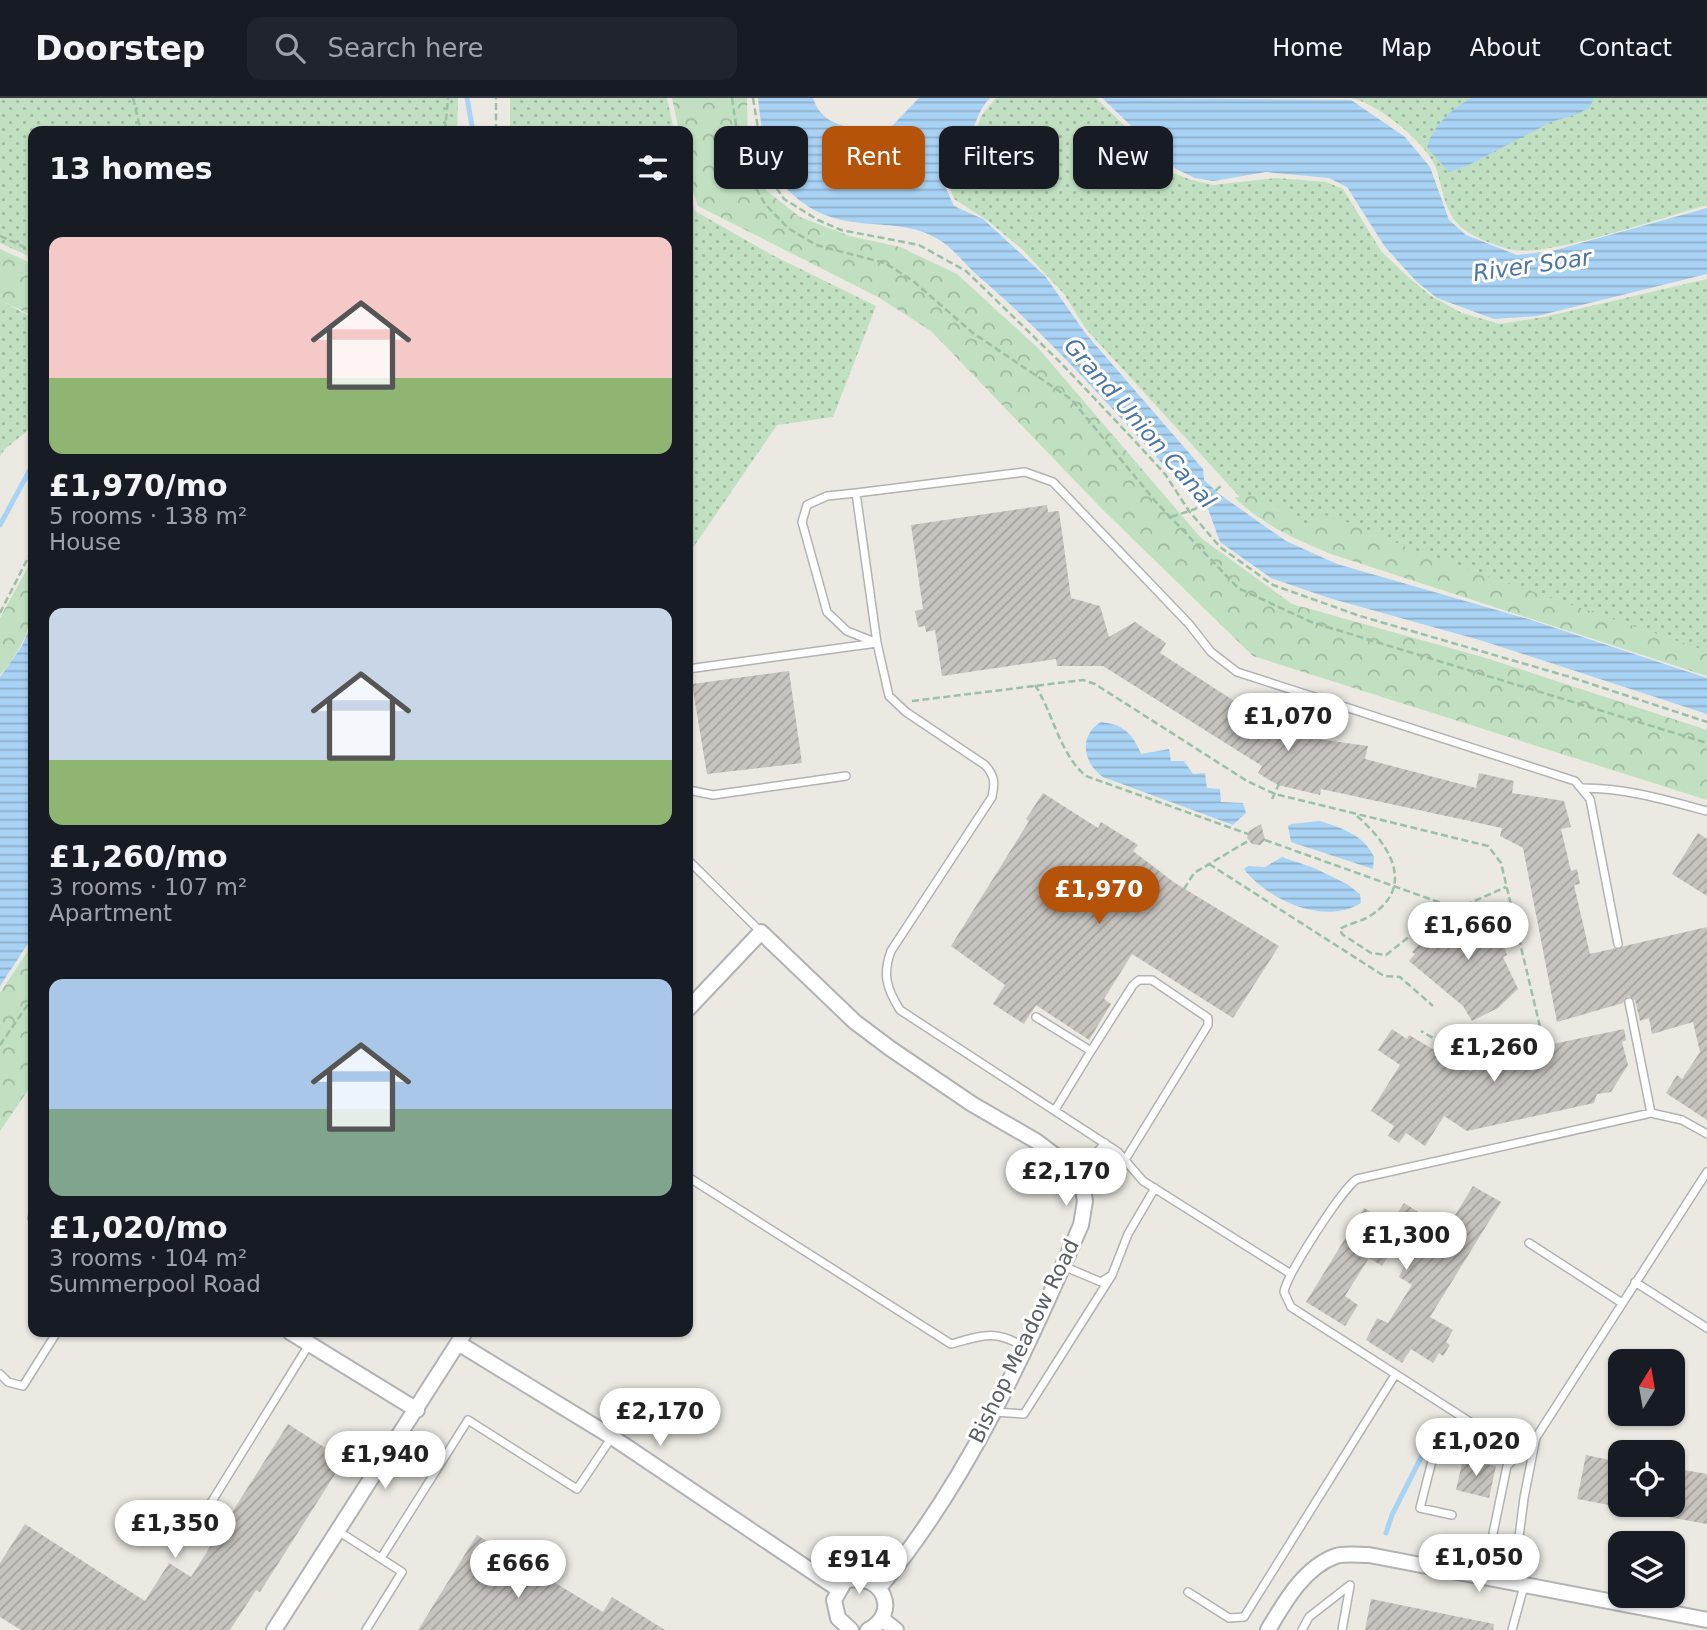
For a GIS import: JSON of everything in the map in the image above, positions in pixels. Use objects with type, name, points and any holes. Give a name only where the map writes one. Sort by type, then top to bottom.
[{"type":"street","points":[[693,1004],[761,932],[855,1022],[972,1104],[1046,1147],[1077,1175]]},
{"type":"street","name":"Bishop Meadow Road","points":[[879,1588],[915,1543],[992,1412],[1026,1348],[1081,1224],[1085,1201],[1077,1175]]},
{"type":"street","points":[[299,1337],[417,1410]]},
{"type":"street","points":[[274,1630],[417,1410],[461,1337],[838,1588]]},
{"type":"street","points":[[1268,1630],[1288,1597],[1312,1571],[1336,1556],[1369,1555],[1707,1620]]},
{"type":"street","points":[[850,1630],[838,1618],[834,1600],[838,1588],[845,1581],[863,1578],[879,1588],[885,1608],[882,1619],[868,1630]]},
{"type":"street","points":[[882,1619],[895,1630]]},
{"type":"lane","points":[[877,643],[847,631],[835,623],[827,612],[802,522],[807,505],[814,500],[856,493],[1025,472],[1053,482],[1189,624],[1211,652],[1237,673],[1563,774],[1583,788],[1590,799],[1618,944]]},
{"type":"lane","points":[[856,493],[877,643],[889,696],[895,704],[985,765],[993,774],[995,784],[992,797],[891,951],[884,969],[888,990],[900,1010],[1105,1143],[1125,1160],[1143,1181],[1291,1274]]},
{"type":"lane","points":[[693,668],[877,643]]},
{"type":"lane","points":[[693,791],[713,795],[846,776]]},
{"type":"lane","points":[[1583,788],[1607,788],[1645,794],[1707,811]]},
{"type":"lane","points":[[693,865],[761,932]]},
{"type":"lane","points":[[1055,1110],[1139,980],[1153,980],[1203,1012],[1208,1018],[1208,1025],[1125,1160]]},
{"type":"lane","points":[[1629,1002],[1651,1113]]},
{"type":"lane","points":[[1036,1017],[1091,1051]]},
{"type":"lane","points":[[1520,1454],[1291,1307],[1284,1292],[1291,1274],[1344,1191],[1357,1180],[1651,1113],[1682,1119],[1707,1134]]},
{"type":"lane","points":[[1077,1175],[1105,1143]]},
{"type":"lane","points":[[1484,1577],[1507,1466],[1536,1436],[1707,1172]]},
{"type":"lane","points":[[693,1180],[951,1344],[993,1333],[1008,1337],[1026,1348]]},
{"type":"lane","points":[[992,1412],[1024,1414],[1112,1275],[1128,1234],[1155,1188]]},
{"type":"lane","points":[[1529,1243],[1622,1303]]},
{"type":"lane","points":[[1063,1266],[1101,1282],[1112,1275]]},
{"type":"lane","points":[[1635,1282],[1707,1328]]},
{"type":"lane","points":[[0,1374],[8,1382],[23,1386],[54,1337]]},
{"type":"lane","points":[[191,1535],[310,1343]]},
{"type":"lane","points":[[1188,1592],[1229,1618],[1244,1617],[1395,1376]]},
{"type":"lane","points":[[1452,1515],[1420,1508],[1433,1457],[1461,1417]]},
{"type":"lane","points":[[381,1558],[468,1420],[577,1489],[612,1437]]},
{"type":"lane","points":[[1512,1630],[1524,1498],[1536,1436]]},
{"type":"lane","points":[[338,1531],[402,1572],[366,1630]]},
{"type":"lane","points":[[1302,1630],[1309,1617],[1350,1585],[1342,1630]]},
{"type":"path","points":[[133,98],[140,126]]},
{"type":"path","points":[[445,126],[448,98]]},
{"type":"path","points":[[496,98],[496,126]]},
{"type":"path","points":[[732,98],[740,152],[753,183],[765,204],[788,228],[816,245],[885,263],[913,281],[973,333],[1071,399],[1156,502],[1238,588],[1311,622],[1707,743]]},
{"type":"path","points":[[753,98],[765,171],[784,199],[818,220],[841,230],[919,245],[965,271],[1060,362],[1132,438],[1181,495],[1189,511],[1220,547],[1273,585],[1360,616],[1570,677],[1707,722]]},
{"type":"path","points":[[0,236],[28,249]]},
{"type":"path","points":[[1171,517],[1195,509],[1223,484]]},
{"type":"path","points":[[0,613],[28,558]]},
{"type":"path","points":[[895,704],[1074,679],[1095,684],[1247,781],[1275,794],[1479,841],[1497,854],[1541,1031],[1530,1048],[1471,1060],[1421,1031]]},
{"type":"path","points":[[1035,685],[1049,706],[1076,768],[1086,776],[1248,834]]},
{"type":"path","points":[[1272,799],[1279,784]]},
{"type":"path","points":[[1355,814],[1387,849],[1394,868],[1393,894],[1369,916],[1343,927],[1342,934],[1371,953],[1387,955],[1429,922],[1506,887]]},
{"type":"path","points":[[1265,840],[1455,908]]},
{"type":"path","points":[[1184,888],[1195,873],[1248,841]]},
{"type":"path","points":[[1209,864],[1384,976],[1401,977],[1433,1006]]},
{"type":"path","points":[[0,1045],[28,1004]]},
{"type":"green space","points":[[0,98],[458,98],[457,126],[28,126],[28,256],[0,243]]},
{"type":"green space","points":[[510,98],[667,98],[673,126],[510,126]]},
{"type":"green space","points":[[672,98],[747,98],[748,126],[714,126],[714,189],[766,189],[800,217],[850,236],[900,247],[957,274],[1039,349],[1201,538],[1292,604],[1486,658],[1707,730],[1707,800],[1253,656],[1101,508],[931,331],[878,297],[698,206],[693,191],[693,126],[678,126]]},
{"type":"green space","points":[[996,98],[1096,98],[1125,126],[1073,126],[1073,189],[1173,189],[1173,173],[1213,185],[1277,178],[1326,182],[1343,189],[1381,251],[1431,296],[1462,313],[1500,324],[1544,317],[1707,279],[1707,673],[1249,507],[1086,329],[1064,294],[1022,249],[988,221],[954,199],[950,189],[1059,189],[1059,126],[978,126],[981,116]]},
{"type":"green space","points":[[1351,98],[1707,98],[1707,205],[1580,242],[1531,251],[1500,246],[1476,236],[1457,223],[1446,204],[1431,158],[1412,136],[1387,116],[1362,101]]},
{"type":"green space","points":[[693,206],[695,211],[772,255],[876,306],[833,417],[777,425],[693,548]]},
{"type":"green space","points":[[0,249],[28,262],[28,314],[0,300]]},
{"type":"green space","points":[[0,300],[28,315],[28,430],[4,450],[0,457]]},
{"type":"green space","points":[[1247,494],[1269,501],[1308,525],[1325,515],[1356,525],[1422,554],[1707,651],[1707,676],[1331,554],[1268,524],[1235,498]]},
{"type":"green space","points":[[28,567],[28,626],[12,660],[0,675],[0,618]]},
{"type":"green space","points":[[28,951],[28,1090],[0,1131],[0,993]]},
{"type":"water","name":"Grand Union Canal","points":[[758,98],[813,98],[825,117],[844,126],[822,126],[822,189],[925,189],[925,126],[892,126],[919,98],[990,98],[974,126],[939,126],[939,189],[946,189],[954,206],[983,219],[1045,276],[1086,334],[1203,469],[1204,480],[1219,494],[1286,541],[1337,564],[1528,619],[1707,678],[1707,714],[1483,641],[1329,598],[1271,578],[1220,542],[1207,506],[1191,488],[1181,484],[1057,350],[948,246],[921,231],[846,221],[809,207],[787,189],[808,189],[808,126],[762,126]]},
{"type":"water","name":"River Soar","points":[[1102,98],[1351,100],[1405,137],[1430,167],[1449,220],[1466,235],[1517,255],[1552,251],[1707,208],[1707,274],[1537,316],[1494,319],[1437,298],[1416,281],[1385,247],[1347,187],[1329,178],[1266,172],[1213,181],[1195,178],[1173,166],[1173,126],[1131,126]]},
{"type":"water","points":[[1471,98],[1594,98],[1590,107],[1578,114],[1551,122],[1467,166],[1449,172],[1427,148],[1429,140],[1444,119]]},
{"type":"water","points":[[28,632],[28,944],[0,986],[0,677],[22,646]]},
{"type":"water","points":[[1101,722],[1126,731],[1141,754],[1169,749],[1171,761],[1184,761],[1193,774],[1205,773],[1207,788],[1220,789],[1221,802],[1243,803],[1246,813],[1233,825],[1103,777],[1091,764],[1086,750],[1089,735]]},
{"type":"water","points":[[1320,821],[1344,830],[1364,843],[1374,857],[1373,869],[1291,842],[1288,826]]},
{"type":"water","points":[[1282,857],[1314,868],[1347,884],[1360,894],[1361,903],[1330,912],[1314,911],[1267,891],[1244,869],[1248,866],[1265,867]]},
{"type":"building","points":[[1047,505],[1048,512],[1059,511],[1071,598],[1100,606],[1109,637],[1135,622],[1166,643],[1160,653],[1256,715],[1261,706],[1298,731],[1318,739],[1368,746],[1365,759],[1476,788],[1479,773],[1514,781],[1512,793],[1564,801],[1571,827],[1561,829],[1571,871],[1577,869],[1580,884],[1574,885],[1590,954],[1707,927],[1707,1120],[1666,1093],[1677,1075],[1682,1079],[1700,1052],[1693,1022],[1652,1034],[1649,1018],[1640,1021],[1635,1000],[1628,996],[1623,1003],[1557,1022],[1523,848],[1500,836],[1502,828],[1321,789],[1320,795],[1278,785],[1258,773],[1262,766],[1103,666],[1057,666],[1056,659],[942,676],[935,630],[926,632],[925,626],[918,627],[915,611],[923,609],[911,525]]},
{"type":"building","points":[[789,671],[802,763],[707,774],[693,684]]},
{"type":"building","points":[[1043,793],[1098,828],[1101,822],[1138,845],[1133,851],[1175,883],[1279,946],[1233,1018],[1132,954],[1104,999],[1111,1004],[1089,1040],[1036,1005],[1024,1024],[993,1004],[1005,985],[951,946],[1029,821],[1026,819]]},
{"type":"building","points":[[1261,824],[1265,840],[1260,845],[1252,844],[1247,838],[1249,831]]},
{"type":"building","points":[[1698,833],[1707,839],[1707,896],[1672,874]]},
{"type":"building","points":[[1478,905],[1479,908],[1490,905],[1507,955],[1503,957],[1518,989],[1498,1008],[1472,1021],[1463,1006],[1409,961],[1415,954],[1412,952],[1424,939],[1454,917]]},
{"type":"building","points":[[1392,1029],[1407,1039],[1409,1035],[1470,1071],[1531,1059],[1539,1047],[1624,1029],[1626,1040],[1622,1042],[1628,1065],[1611,1092],[1597,1094],[1594,1103],[1467,1131],[1444,1116],[1425,1146],[1406,1133],[1399,1143],[1388,1136],[1394,1126],[1371,1111],[1400,1065],[1378,1050]]},
{"type":"building","points":[[1473,1186],[1501,1202],[1430,1317],[1453,1330],[1446,1342],[1450,1345],[1443,1356],[1439,1353],[1433,1363],[1411,1349],[1402,1363],[1366,1340],[1377,1318],[1388,1323],[1412,1285],[1399,1277],[1406,1262],[1390,1253],[1382,1266],[1369,1258],[1345,1296],[1358,1305],[1345,1326],[1306,1302],[1364,1208],[1391,1224],[1404,1203],[1446,1230]]},
{"type":"building","points":[[288,1424],[344,1460],[260,1592],[256,1590],[230,1630],[21,1630],[0,1617],[0,1563],[25,1524],[145,1601],[169,1563],[191,1577]]},
{"type":"building","points":[[1586,1455],[1608,1460],[1608,1505],[1577,1499]]},
{"type":"building","points":[[1463,1459],[1496,1466],[1489,1498],[1456,1490]]},
{"type":"building","points":[[1685,1470],[1707,1474],[1707,1524],[1668,1517],[1685,1517]]},
{"type":"building","points":[[477,1535],[603,1612],[612,1597],[665,1630],[418,1630]]},
{"type":"building","points":[[1371,1599],[1494,1624],[1493,1630],[1365,1630]]},
{"type":"waterway","points":[[467,98],[472,126]]},
{"type":"waterway","points":[[0,525],[28,473]]},
{"type":"waterway","points":[[1386,1533],[1392,1515],[1434,1432]]}]
